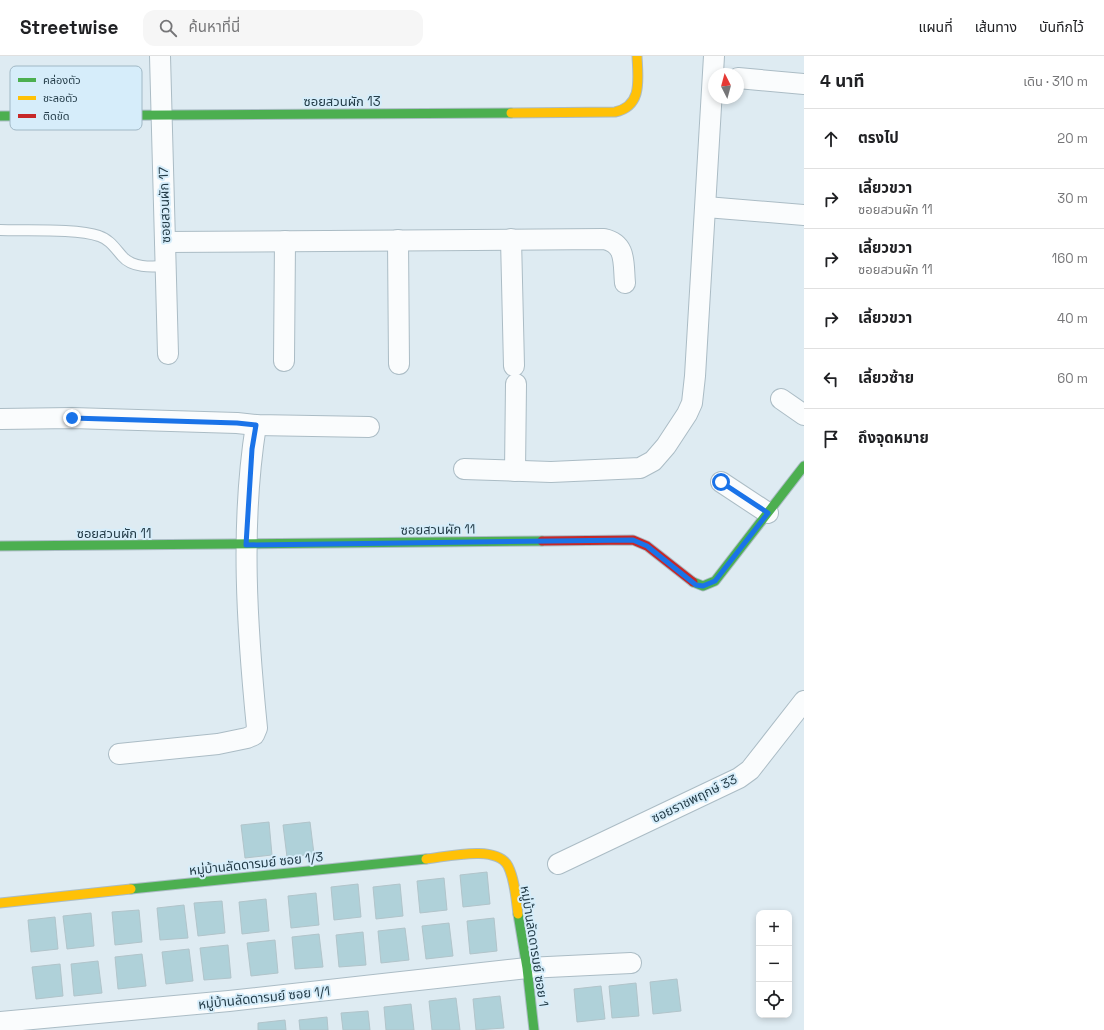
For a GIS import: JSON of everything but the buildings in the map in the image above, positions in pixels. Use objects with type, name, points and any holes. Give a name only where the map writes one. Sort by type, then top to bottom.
[{"type":"street","name":"ซอยสวนผัก 17","points":[[160,56],[168,354]]},
{"type":"street","name":"ซอยสวนผัก 13","points":[[142,116],[615,112],[627,110],[633,103],[636,89],[638,56]]},
{"type":"street","points":[[744,79],[804,84]]},
{"type":"street","points":[[464,469],[565,472],[640,468],[653,461],[666,446],[692,403],[706,207],[711,104]]},
{"type":"street","points":[[706,207],[804,215]]},
{"type":"street","points":[[511,239],[515,375],[515,471]]},
{"type":"street","points":[[165,242],[604,239],[619,245],[622,256],[624,283]]},
{"type":"street","points":[[398,240],[399,364]]},
{"type":"street","points":[[284,361],[285,241]]},
{"type":"street","points":[[782,399],[804,415]]},
{"type":"street","points":[[0,419],[72,418],[237,423],[256,425],[369,427]]},
{"type":"street","points":[[119,754],[218,744],[254,735],[257,728],[246,588],[246,545],[252,449],[256,425]]},
{"type":"street","name":"ซอยสวนผัก 11","points":[[0,546],[246,545],[633,540],[647,546],[696,585],[703,586],[715,581],[804,466]]},
{"type":"street","points":[[721,482],[768,513]]},
{"type":"street","name":"ซอยราชพฤกษ์ 33","points":[[558,864],[739,778],[750,770],[804,701]]},
{"type":"street","name":"หมู่บ้านลัดดารมย์ ซอย 1/3","points":[[0,903],[482,853],[496,855],[504,859],[509,867]]},
{"type":"street","name":"หมู่บ้านลัดดารมย์ ซอย 1","points":[[509,867],[527,968],[534,1030]]},
{"type":"street","name":"หมู่บ้านลัดดารมย์ ซอย 1/1","points":[[0,1022],[229,1001],[527,968],[631,962]]},
{"type":"lane","points":[[0,230],[74,232],[99,236],[114,245],[123,257],[134,264],[147,267],[165,266]]},
{"type":"traffic: fast","points":[[142,115],[511,113]]},
{"type":"traffic: fast","points":[[0,116],[10,116]]},
{"type":"traffic: fast","points":[[693,582],[703,586],[715,581],[804,466]]},
{"type":"traffic: fast","points":[[0,546],[542,541]]},
{"type":"traffic: fast","points":[[131,889],[426,859]]},
{"type":"traffic: fast","points":[[518,914],[527,968],[534,1030]]},
{"type":"traffic: slow","points":[[511,113],[615,112],[624,109],[635,98],[637,90],[637,56]]},
{"type":"traffic: slow","points":[[426,859],[470,854],[493,855],[502,859],[508,866],[512,877],[518,914]]},
{"type":"traffic: slow","points":[[0,903],[131,889]]},
{"type":"traffic: jam","points":[[542,541],[633,540],[647,546],[693,582]]},
{"type":"route","points":[[72,418],[237,423],[256,425],[252,449],[246,545],[633,540],[647,546],[696,585],[703,586],[715,581],[768,513],[721,482]]}]
